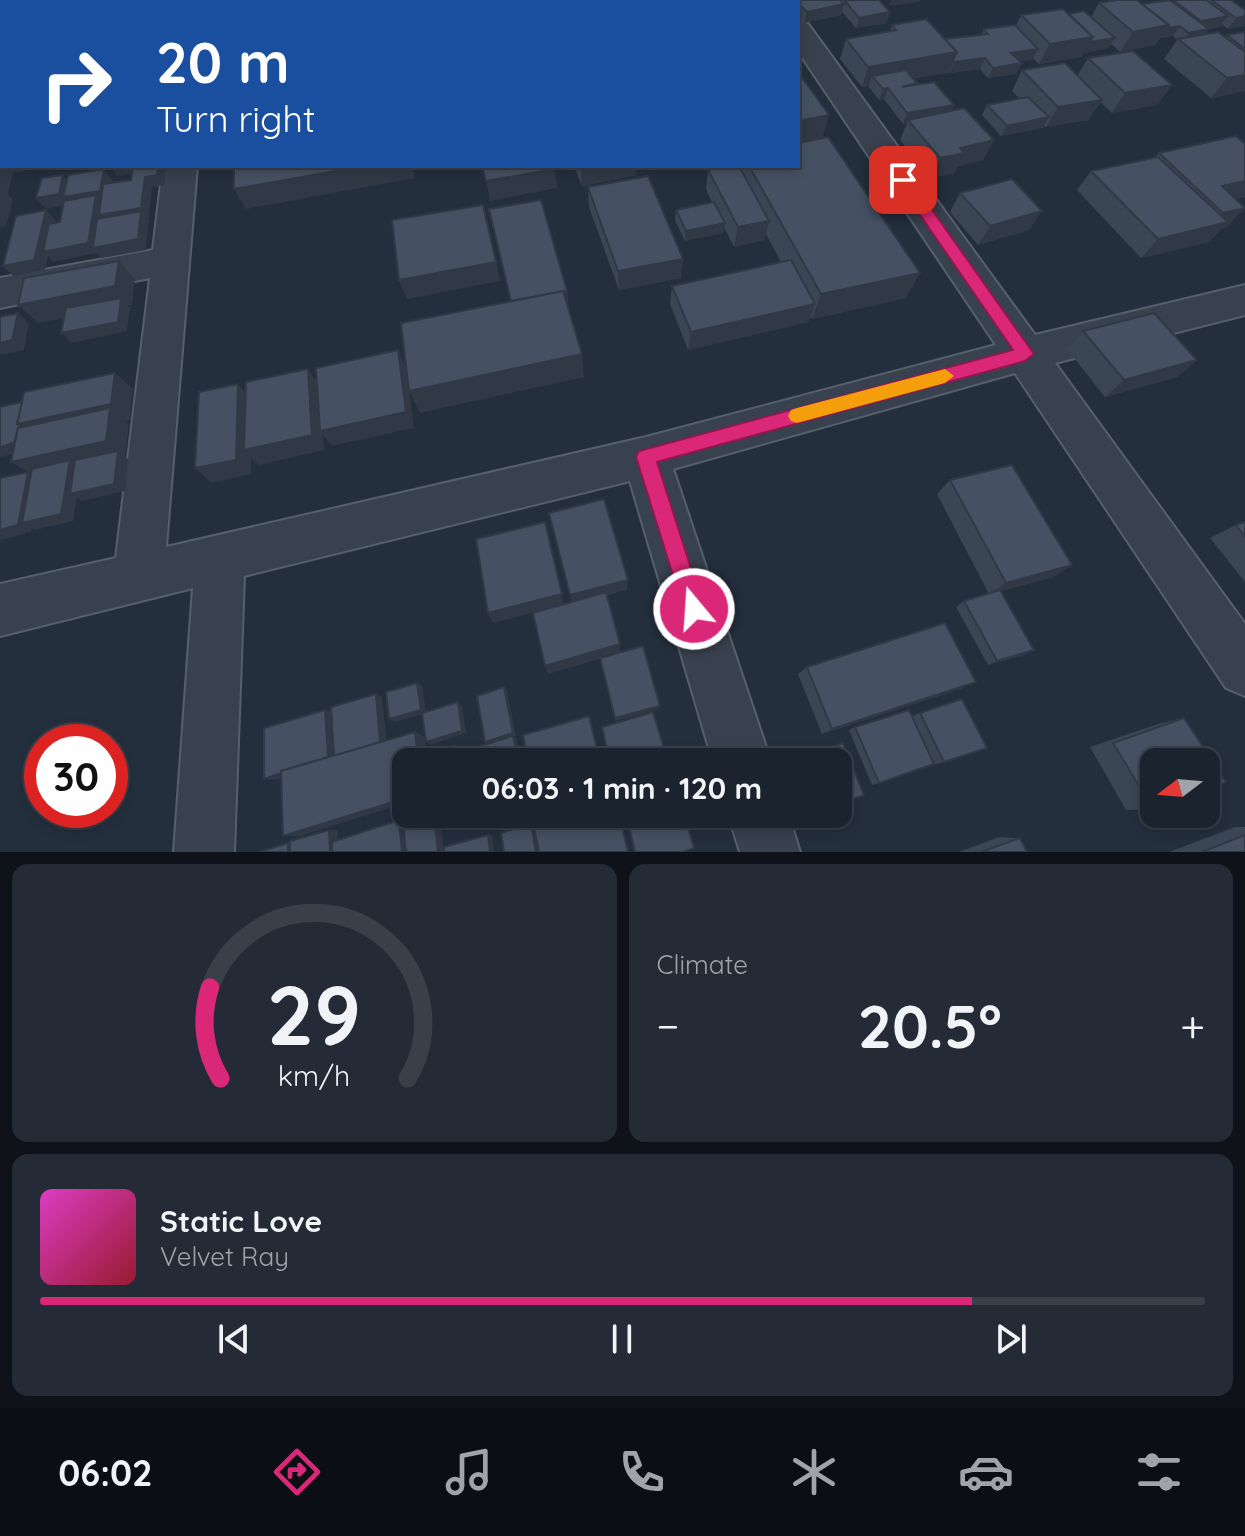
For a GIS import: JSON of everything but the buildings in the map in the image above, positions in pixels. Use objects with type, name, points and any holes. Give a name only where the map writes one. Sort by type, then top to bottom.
[{"type":"street","points":[[800,33],[1245,669]]},
{"type":"street","points":[[139,578],[180,168]]},
{"type":"street","points":[[0,293],[171,260]]},
{"type":"street","points":[[0,610],[646,457],[1025,354],[1245,300]]},
{"type":"street","points":[[646,457],[738,748]]},
{"type":"street","points":[[204,852],[220,557]]},
{"type":"street","points":[[762,828],[770,852]]},
{"type":"slow traffic","points":[[797,416],[945,376]]},
{"type":"route","points":[[694,609],[646,457],[1025,354],[903,180]]}]
